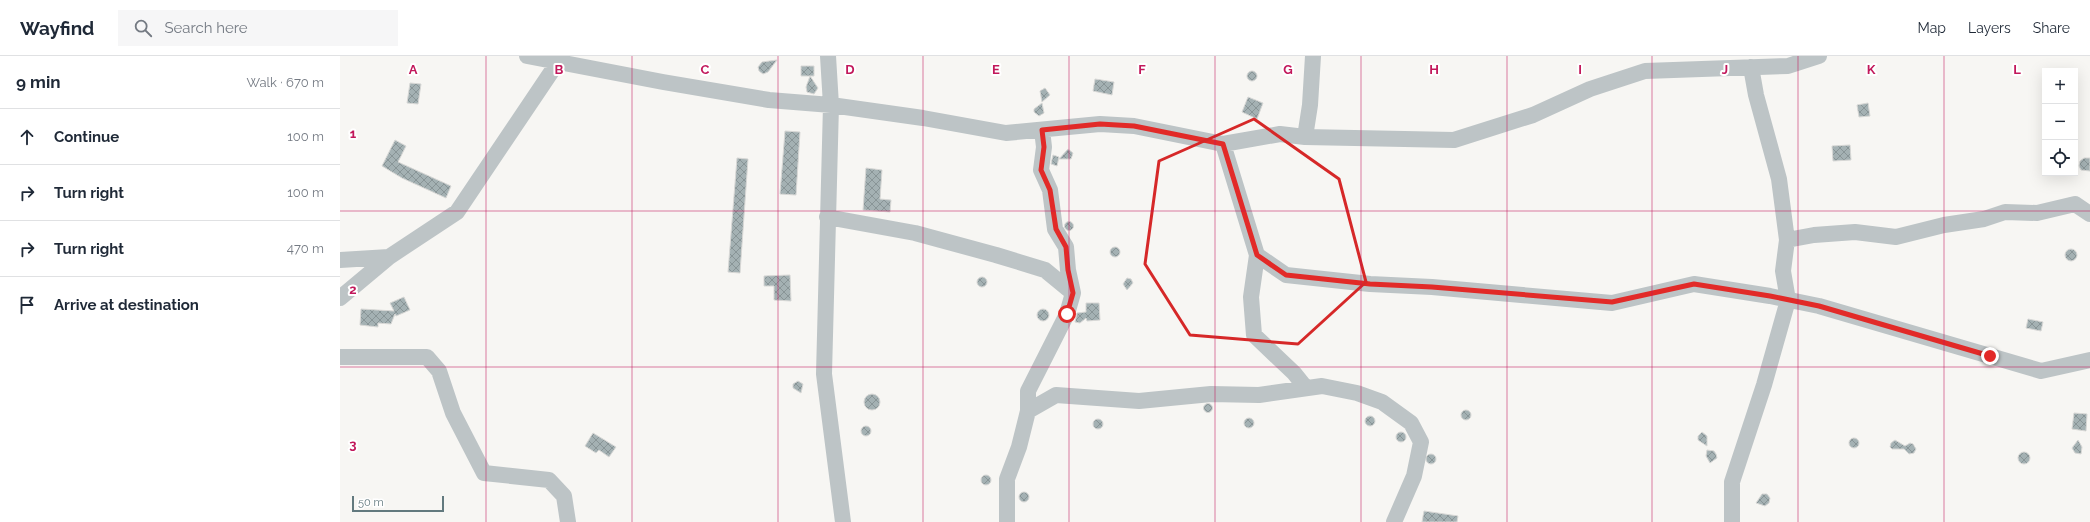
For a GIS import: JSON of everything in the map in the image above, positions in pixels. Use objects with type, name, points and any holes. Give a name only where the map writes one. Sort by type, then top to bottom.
[{"type":"street","points":[[527,56],[769,100],[831,105],[923,118],[1006,133],[1100,124],[1134,126],[1223,144],[1280,134],[1305,137],[1454,140],[1533,115],[1590,89],[1645,71],[1788,66],[1819,56]]},
{"type":"street","points":[[828,56],[831,105],[824,374],[843,522]]},
{"type":"street","points":[[1305,137],[1310,104],[1313,56]]},
{"type":"street","points":[[340,298],[389,257],[457,212],[558,62]]},
{"type":"street","points":[[1732,522],[1732,482],[1764,385],[1788,300],[1783,271],[1787,240],[1779,179],[1756,95],[1751,67]]},
{"type":"street","points":[[1007,522],[1007,480],[1019,447],[1028,411],[1028,391],[1067,314],[1073,293],[1068,270],[1066,247],[1056,229],[1050,190],[1041,170],[1044,147],[1042,130]]},
{"type":"street","points":[[1223,144],[1257,255],[1251,297],[1254,335],[1294,373],[1306,388]]},
{"type":"street","points":[[1787,240],[1814,235],[1855,232],[1896,237],[1944,224],[1984,219],[2005,212],[2037,213],[2075,204],[2090,214]]},
{"type":"street","points":[[827,217],[915,234],[1003,257],[1045,270],[1073,293]]},
{"type":"street","points":[[1257,255],[1286,275],[1370,284],[1432,287],[1612,302],[1694,284],[1788,300],[1902,329],[2041,370],[2090,360]]},
{"type":"street","points":[[340,260],[389,257]]},
{"type":"street","points":[[340,357],[427,357],[439,371],[453,413],[484,473],[549,480],[564,496],[568,522]]},
{"type":"street","points":[[1028,411],[1056,396],[1139,401],[1211,394],[1260,395],[1322,386],[1357,393],[1382,402],[1411,423],[1421,442],[1414,476],[1394,522]]},
{"type":"highlighted area","points":[[1254,119],[1339,179],[1366,282],[1298,344],[1190,335],[1145,264],[1159,161]]},
{"type":"building","points":[[777,60],[768,72],[763,74],[759,71],[758,67],[762,62]]},
{"type":"building","points":[[801,66],[814,66],[814,76],[801,76]]},
{"type":"building","points":[[1250,71],[1254,71],[1256,72],[1256,80],[1250,81],[1247,78],[1247,74]]},
{"type":"building","points":[[810,76],[818,88],[814,94],[807,92],[806,87]]},
{"type":"building","points":[[1095,79],[1114,82],[1112,95],[1093,91]]},
{"type":"building","points":[[410,83],[421,84],[418,104],[407,103]]},
{"type":"building","points":[[1045,88],[1050,95],[1042,102],[1040,91]]},
{"type":"building","points":[[1248,97],[1263,103],[1257,119],[1242,112]]},
{"type":"building","points":[[1042,103],[1044,113],[1039,116],[1034,112],[1034,109]]},
{"type":"building","points":[[1868,103],[1870,116],[1859,117],[1857,105]]},
{"type":"building","points":[[785,131],[800,132],[796,195],[780,194]]},
{"type":"building","points":[[395,140],[406,146],[398,162],[451,186],[446,198],[402,178],[382,166]]},
{"type":"building","points":[[1850,145],[1851,160],[1833,161],[1832,146]]},
{"type":"building","points":[[1068,149],[1073,153],[1071,159],[1059,159]]},
{"type":"building","points":[[1053,155],[1059,157],[1057,166],[1051,164]]},
{"type":"building","points":[[737,158],[748,159],[740,273],[728,272]]},
{"type":"building","points":[[2084,158],[2090,158],[2090,171],[2081,170],[2079,166],[2080,161]]},
{"type":"building","points":[[866,168],[882,170],[880,199],[891,200],[890,212],[863,210]]},
{"type":"building","points":[[1069,221],[1074,226],[1069,231],[1064,226]]},
{"type":"building","points":[[1113,247],[1117,247],[1119,248],[1119,256],[1113,257],[1110,254],[1110,250]]},
{"type":"building","points":[[2069,249],[2073,249],[2077,255],[2073,261],[2069,261],[2065,257],[2065,253]]},
{"type":"building","points":[[790,275],[791,301],[774,300],[774,286],[764,286],[764,276]]},
{"type":"building","points":[[980,277],[984,277],[986,278],[986,286],[980,287],[977,284],[977,280]]},
{"type":"building","points":[[1127,278],[1131,279],[1133,283],[1127,290],[1123,284]]},
{"type":"building","points":[[404,297],[410,310],[396,316],[395,314],[391,324],[378,323],[378,327],[360,325],[361,309],[394,311],[390,303]]},
{"type":"building","points":[[1086,303],[1099,303],[1100,320],[1087,321],[1086,318],[1080,323],[1075,322],[1077,313],[1086,312]]},
{"type":"building","points":[[1041,309],[1045,309],[1049,315],[1045,321],[1041,321],[1037,317],[1037,313]]},
{"type":"building","points":[[2028,319],[2043,322],[2041,331],[2026,328]]},
{"type":"building","points":[[798,381],[803,384],[801,393],[793,388],[793,384]]},
{"type":"building","points":[[872,394],[879,399],[880,402],[875,409],[872,410],[865,405],[864,402],[869,395]]},
{"type":"building","points":[[1208,403],[1213,408],[1208,413],[1203,408]]},
{"type":"building","points":[[1464,410],[1468,410],[1470,411],[1470,419],[1464,420],[1461,417],[1461,413]]},
{"type":"building","points":[[2074,413],[2087,414],[2086,431],[2072,429]]},
{"type":"building","points":[[1368,416],[1372,416],[1374,417],[1374,425],[1368,426],[1365,423],[1365,419]]},
{"type":"building","points":[[1247,418],[1251,418],[1253,419],[1253,427],[1247,428],[1244,425],[1244,421]]},
{"type":"building","points":[[1096,419],[1100,419],[1102,420],[1102,428],[1096,429],[1093,426],[1093,422]]},
{"type":"building","points":[[864,426],[868,426],[870,427],[870,435],[864,436],[861,433],[861,429]]},
{"type":"building","points":[[1399,432],[1403,432],[1405,433],[1405,441],[1399,442],[1396,439],[1396,435]]},
{"type":"building","points":[[1702,432],[1707,436],[1707,446],[1698,440],[1698,436]]},
{"type":"building","points":[[593,433],[616,447],[609,457],[599,450],[596,453],[585,446]]},
{"type":"building","points":[[1852,438],[1856,438],[1858,439],[1858,447],[1852,448],[1849,445],[1849,441]]},
{"type":"building","points":[[1895,440],[1905,446],[1910,443],[1913,444],[1916,449],[1914,453],[1909,454],[1904,449],[1892,449],[1890,447],[1891,443]]},
{"type":"building","points":[[2078,440],[2082,447],[2081,454],[2075,453],[2072,448]]},
{"type":"building","points":[[1707,450],[1714,451],[1717,458],[1710,463],[1706,456]]},
{"type":"building","points":[[2022,452],[2026,452],[2030,458],[2026,464],[2022,464],[2018,460],[2018,456]]},
{"type":"building","points":[[1429,454],[1433,454],[1436,459],[1433,464],[1429,464],[1426,461],[1426,457]]},
{"type":"building","points":[[984,475],[988,475],[990,476],[990,484],[984,485],[981,482],[981,478]]},
{"type":"building","points":[[1022,492],[1026,492],[1028,493],[1028,501],[1022,502],[1019,499],[1019,495]]},
{"type":"building","points":[[1762,494],[1767,494],[1770,498],[1769,503],[1765,506],[1756,503]]},
{"type":"building","points":[[1424,511],[1458,516],[1457,522],[1422,522]]},
{"type":"route","points":[[1067,314],[1073,293],[1068,270],[1066,247],[1056,229],[1050,190],[1041,170],[1044,147],[1042,130],[1100,124],[1134,126],[1223,144],[1257,255],[1286,275],[1370,284],[1432,287],[1612,302],[1694,284],[1770,296],[1819,306],[1909,331],[1990,356]]}]
